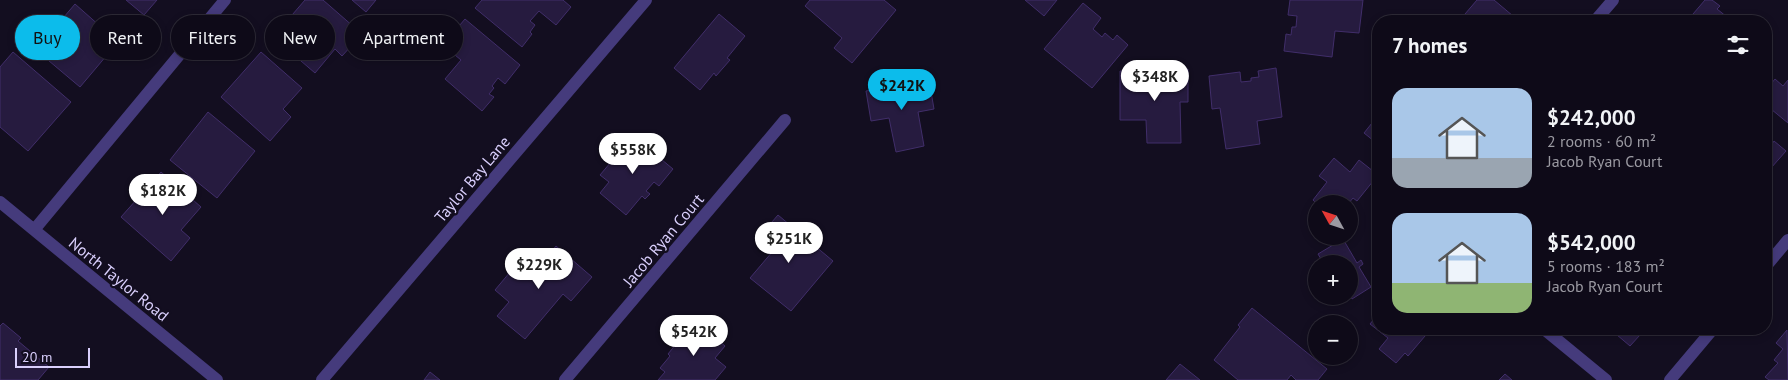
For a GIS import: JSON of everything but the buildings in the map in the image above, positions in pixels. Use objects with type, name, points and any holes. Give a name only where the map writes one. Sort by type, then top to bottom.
[{"type":"street","points":[[34,230],[226,0]]},
{"type":"street","name":"Taylor Bay Lane","points":[[322,380],[646,0]]},
{"type":"street","points":[[1600,15],[1613,0]]},
{"type":"street","name":"Jacob Ryan Court","points":[[566,380],[785,120]]},
{"type":"street","name":"North Taylor Road","points":[[0,202],[217,380]]},
{"type":"street","points":[[1772,259],[1788,240]]},
{"type":"street","points":[[1551,335],[1606,380]]},
{"type":"street","points":[[1670,380],[1708,335]]}]
